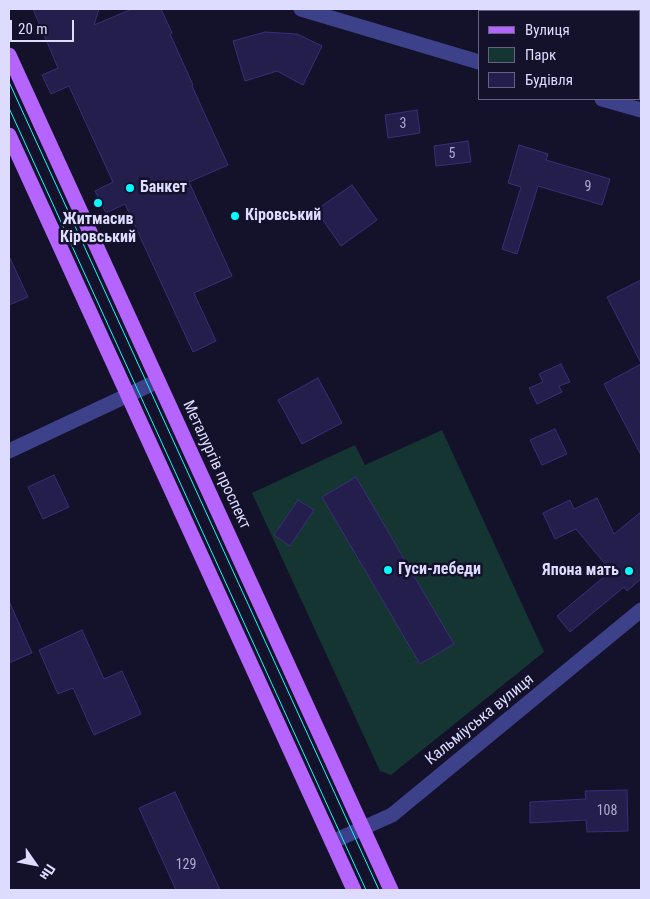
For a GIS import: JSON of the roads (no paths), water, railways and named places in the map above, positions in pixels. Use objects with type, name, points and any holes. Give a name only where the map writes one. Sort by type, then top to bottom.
[{"type":"main road","name":"Металургів проспект","points":[[9,55],[391,890]]},
{"type":"main road","points":[[9,135],[354,890]]},
{"type":"street","points":[[301,9],[478,62]]},
{"type":"street","points":[[606,100],[641,110]]},
{"type":"street","points":[[9,451],[158,381]]},
{"type":"street","name":"Кальміуська вулиця","points":[[332,842],[392,815],[641,610]]},
{"type":"tram line","points":[[9,82],[379,890]]},
{"type":"tram line","points":[[9,108],[366,890]]},
{"type":"place","name":"Банкет","points":[[130,188]]},
{"type":"place","name":"Житмасив Кіровський","points":[[98,203]]},
{"type":"place","name":"Кіровський","points":[[235,216]]},
{"type":"place","name":"Гуси-лебеди","points":[[388,570]]},
{"type":"place","name":"Япона мать","points":[[629,571]]}]
